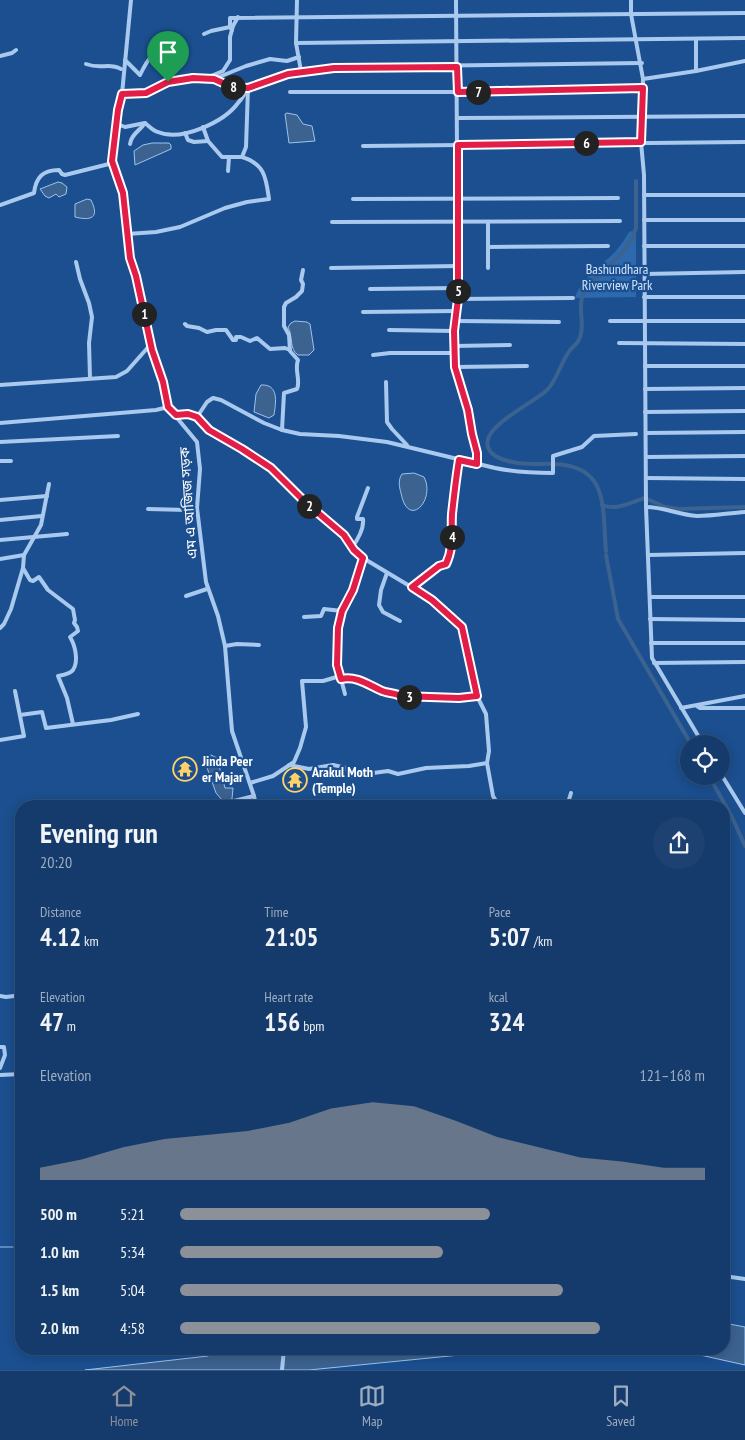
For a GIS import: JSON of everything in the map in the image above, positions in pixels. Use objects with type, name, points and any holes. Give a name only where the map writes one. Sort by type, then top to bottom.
[{"type":"street","points":[[0,423],[156,410],[168,407],[130,258],[123,193],[113,163],[131,0]]},
{"type":"street","points":[[297,0],[296,43],[301,71]]},
{"type":"street","points":[[456,0],[458,299],[454,331],[454,353],[455,367],[468,410],[477,453],[477,464]]},
{"type":"street","points":[[630,0],[643,79],[641,142],[644,195],[646,507],[652,658],[698,735]]},
{"type":"street","points":[[122,94],[146,93],[168,82],[211,76],[223,71],[230,60],[230,18],[745,13]]},
{"type":"street","points":[[204,34],[231,28]]},
{"type":"street","points":[[296,43],[745,38]]},
{"type":"street","points":[[696,39],[696,71]]},
{"type":"street","points":[[125,60],[140,75],[150,56],[156,50],[175,43]]},
{"type":"street","points":[[0,56],[16,50]]},
{"type":"street","points":[[214,79],[270,59],[287,60],[299,57]]},
{"type":"street","points":[[643,79],[745,61]]},
{"type":"street","points":[[86,64],[96,68],[113,65],[122,69]]},
{"type":"street","points":[[201,77],[214,79],[232,87],[248,88],[301,71],[334,68],[642,64]]},
{"type":"street","points":[[117,124],[125,127],[145,123],[158,132],[176,134],[203,128],[211,125],[238,104],[248,88]]},
{"type":"street","points":[[242,157],[246,147],[248,88]]},
{"type":"street","points":[[290,92],[458,92],[643,88]]},
{"type":"street","points":[[458,118],[745,116]]},
{"type":"street","points":[[130,144],[136,132],[142,129],[145,123]]},
{"type":"street","points":[[126,234],[156,232],[180,227],[225,208],[269,199],[263,169],[253,160],[242,157],[222,157],[208,141],[203,128]]},
{"type":"street","points":[[185,132],[188,140],[194,142],[208,141]]},
{"type":"street","points":[[363,146],[745,142]]},
{"type":"street","points":[[228,157],[228,171]]},
{"type":"street","points":[[0,205],[34,193],[35,184],[41,174],[51,170],[59,170],[64,175],[113,163]]},
{"type":"street","points":[[644,195],[745,195]]},
{"type":"street","points":[[353,199],[618,198]]},
{"type":"street","points":[[644,220],[745,220]]},
{"type":"street","points":[[332,222],[620,221]]},
{"type":"street","points":[[488,222],[488,268]]},
{"type":"street","points":[[488,248],[608,246]]},
{"type":"street","points":[[644,246],[745,246]]},
{"type":"street","points":[[76,262],[80,279],[90,303],[92,317],[89,342],[90,378]]},
{"type":"street","points":[[331,268],[458,266]]},
{"type":"street","points":[[282,430],[284,393],[297,389],[298,386],[296,367],[298,360],[294,358],[290,350],[289,335],[284,326],[284,307],[286,303],[302,291],[303,284],[301,280],[303,270]]},
{"type":"street","points":[[644,274],[745,272]]},
{"type":"street","points":[[370,289],[458,288]]},
{"type":"street","points":[[644,297],[745,297]]},
{"type":"street","points":[[458,299],[573,298]]},
{"type":"street","points":[[363,312],[457,311]]},
{"type":"street","points":[[455,321],[559,322]]},
{"type":"street","points":[[610,321],[745,321]]},
{"type":"street","points":[[185,324],[207,332],[226,330],[233,340],[236,340],[236,337],[250,341],[257,338],[270,349],[284,348],[290,350]]},
{"type":"street","points":[[389,330],[454,331]]},
{"type":"street","points":[[619,343],[745,344]]},
{"type":"street","points":[[0,384],[116,376],[126,372],[151,344]]},
{"type":"street","points":[[454,346],[510,345]]},
{"type":"street","points":[[373,355],[390,353],[454,353]]},
{"type":"street","points":[[455,367],[527,366]]},
{"type":"street","points":[[645,366],[745,366]]},
{"type":"street","points":[[386,382],[387,422],[408,446]]},
{"type":"street","points":[[645,389],[745,388]]},
{"type":"street","points":[[197,417],[207,402],[213,398],[221,400],[264,423],[300,434],[355,438],[408,446],[459,460],[512,471],[553,473],[554,456],[582,447],[598,434],[636,434]]},
{"type":"street","name":"এম এ আজিজ সড়ক","points":[[168,407],[196,442],[200,469],[197,508],[207,589],[218,616],[225,646],[232,731],[255,800]]},
{"type":"street","points":[[645,412],[745,411]]},
{"type":"street","points":[[176,415],[188,414],[197,417],[209,430],[271,468],[304,501],[344,535],[363,558],[432,600],[462,627],[477,696],[486,714],[489,751],[487,763],[495,800]]},
{"type":"street","points":[[646,433],[745,432]]},
{"type":"street","points":[[0,442],[118,436]]},
{"type":"street","points":[[646,457],[745,456]]},
{"type":"street","points":[[0,462],[11,460]]},
{"type":"street","points":[[412,587],[439,566],[446,564],[448,560],[453,535],[452,516],[459,460]]},
{"type":"street","points":[[646,478],[745,478]]},
{"type":"street","points":[[0,628],[11,609],[23,568],[24,555],[41,525],[49,484]]},
{"type":"street","points":[[352,547],[357,541],[363,524],[363,519],[357,519],[357,517],[368,488]]},
{"type":"street","points":[[0,500],[47,496]]},
{"type":"street","points":[[646,507],[661,507],[678,513],[697,516],[745,512]]},
{"type":"street","points":[[148,509],[187,510],[197,508]]},
{"type":"street","points":[[0,520],[42,516]]},
{"type":"street","points":[[0,540],[67,534]]},
{"type":"street","points":[[648,555],[745,553]]},
{"type":"street","points":[[0,559],[24,555]]},
{"type":"street","points":[[345,694],[337,665],[338,628],[342,611],[353,590],[363,558]]},
{"type":"street","points":[[23,568],[30,580],[39,577],[42,579],[48,590],[73,609],[74,622],[78,629],[78,632],[70,637],[75,648],[74,668],[72,672],[58,676],[73,724]]},
{"type":"street","points":[[388,573],[381,590],[379,606],[383,612],[400,621]]},
{"type":"street","points":[[186,596],[207,589]]},
{"type":"street","points":[[650,597],[745,597]]},
{"type":"street","points":[[304,617],[321,616],[324,609],[342,611]]},
{"type":"street","points":[[650,619],[745,620]]},
{"type":"street","points":[[651,643],[745,642]]},
{"type":"street","points":[[225,646],[237,644],[259,645]]},
{"type":"street","points":[[654,662],[745,662]]},
{"type":"street","points":[[250,783],[273,776],[294,762],[306,727],[302,681],[323,681],[349,677],[400,696],[459,698],[477,696]]},
{"type":"street","points":[[0,740],[24,736],[15,691]]},
{"type":"street","points":[[681,708],[745,696]]},
{"type":"street","points":[[697,706],[700,708],[745,708]]},
{"type":"street","points":[[20,716],[42,712],[46,728],[111,720],[138,714]]},
{"type":"street","points":[[289,765],[309,768],[333,765],[346,768],[351,776],[388,771],[398,774],[426,768],[469,766],[487,763]]},
{"type":"street","points":[[728,785],[745,813]]},
{"type":"street","points":[[568,800],[570,793]]},
{"type":"street","points":[[238,800],[254,796]]},
{"type":"street","points":[[0,996],[14,996]]},
{"type":"street","points":[[0,1047],[4,1047],[5,1055],[0,1068]]},
{"type":"street","points":[[0,1075],[15,1074]]},
{"type":"street","points":[[730,1277],[745,1280]]},
{"type":"street","points":[[282,1370],[283,1355]]},
{"type":"green space","name":"Bashundhara Riverview Park","points":[[629,232],[635,232],[636,236],[636,297],[575,298],[587,278],[615,252]]},
{"type":"shaded area","points":[[285,114],[297,115],[303,124],[312,126],[315,141],[289,143]]},
{"type":"shaded area","points":[[169,143],[171,149],[135,165],[134,151],[143,145]]},
{"type":"shaded area","points":[[58,182],[67,187],[66,194],[59,197],[56,194],[49,198],[40,189]]},
{"type":"shaded area","points":[[87,199],[91,200],[94,206],[95,211],[92,217],[86,219],[75,217],[75,204]]},
{"type":"shaded area","points":[[295,321],[310,324],[314,350],[309,355],[298,355],[293,349],[288,327]]},
{"type":"shaded area","points":[[261,385],[271,387],[275,395],[274,415],[269,418],[254,412],[256,394]]},
{"type":"shaded area","points":[[414,473],[424,477],[427,486],[424,502],[420,508],[415,510],[409,509],[404,504],[399,483],[402,474]]},
{"type":"shaded area","points":[[211,755],[217,758],[225,788],[233,788],[232,799],[222,800],[216,793],[205,762],[207,757]]},
{"type":"shaded area","points":[[730,1324],[745,1327],[745,1365],[700,1355],[730,1355]]},
{"type":"shaded area","points":[[460,1355],[309,1370],[85,1370],[208,1356]]},
{"type":"waterway","points":[[606,551],[603,505],[600,492],[594,481],[585,472],[572,467],[554,464],[508,461],[490,451],[488,439],[497,426],[550,387],[567,354],[579,340],[582,331],[581,302],[586,289],[626,248],[636,228],[636,181]]},
{"type":"waterway","points":[[602,505],[613,507],[645,498],[665,507],[679,509],[745,507]]},
{"type":"waterway","points":[[606,555],[618,619],[686,735]]},
{"type":"waterway","points":[[714,785],[722,800]]},
{"type":"waterway","points":[[730,813],[745,846]]},
{"type":"waterway","points":[[0,1247],[13,1247]]},
{"type":"place","name":"Jinda Peer er Majar","points":[[185,769]]},
{"type":"place","name":"Arakul Moth (Temple)","points":[[295,780]]},
{"type":"route","points":[[457,67],[458,92],[643,88],[641,142],[458,145],[458,299],[454,331],[454,353],[455,367],[468,410],[477,453],[477,464],[459,460],[452,516],[453,535],[451,550],[446,564],[439,566],[412,587],[432,600],[462,627],[477,696],[459,698],[400,696],[349,677],[341,679],[337,665],[338,628],[342,611],[353,590],[363,558],[354,550],[344,535],[325,521],[271,468],[209,430],[197,417],[188,414],[176,415],[168,407],[130,258],[123,193],[112,161],[118,110],[122,94],[146,93],[168,82],[201,77],[214,79],[232,87],[248,88],[301,71],[334,68],[457,67]]}]
